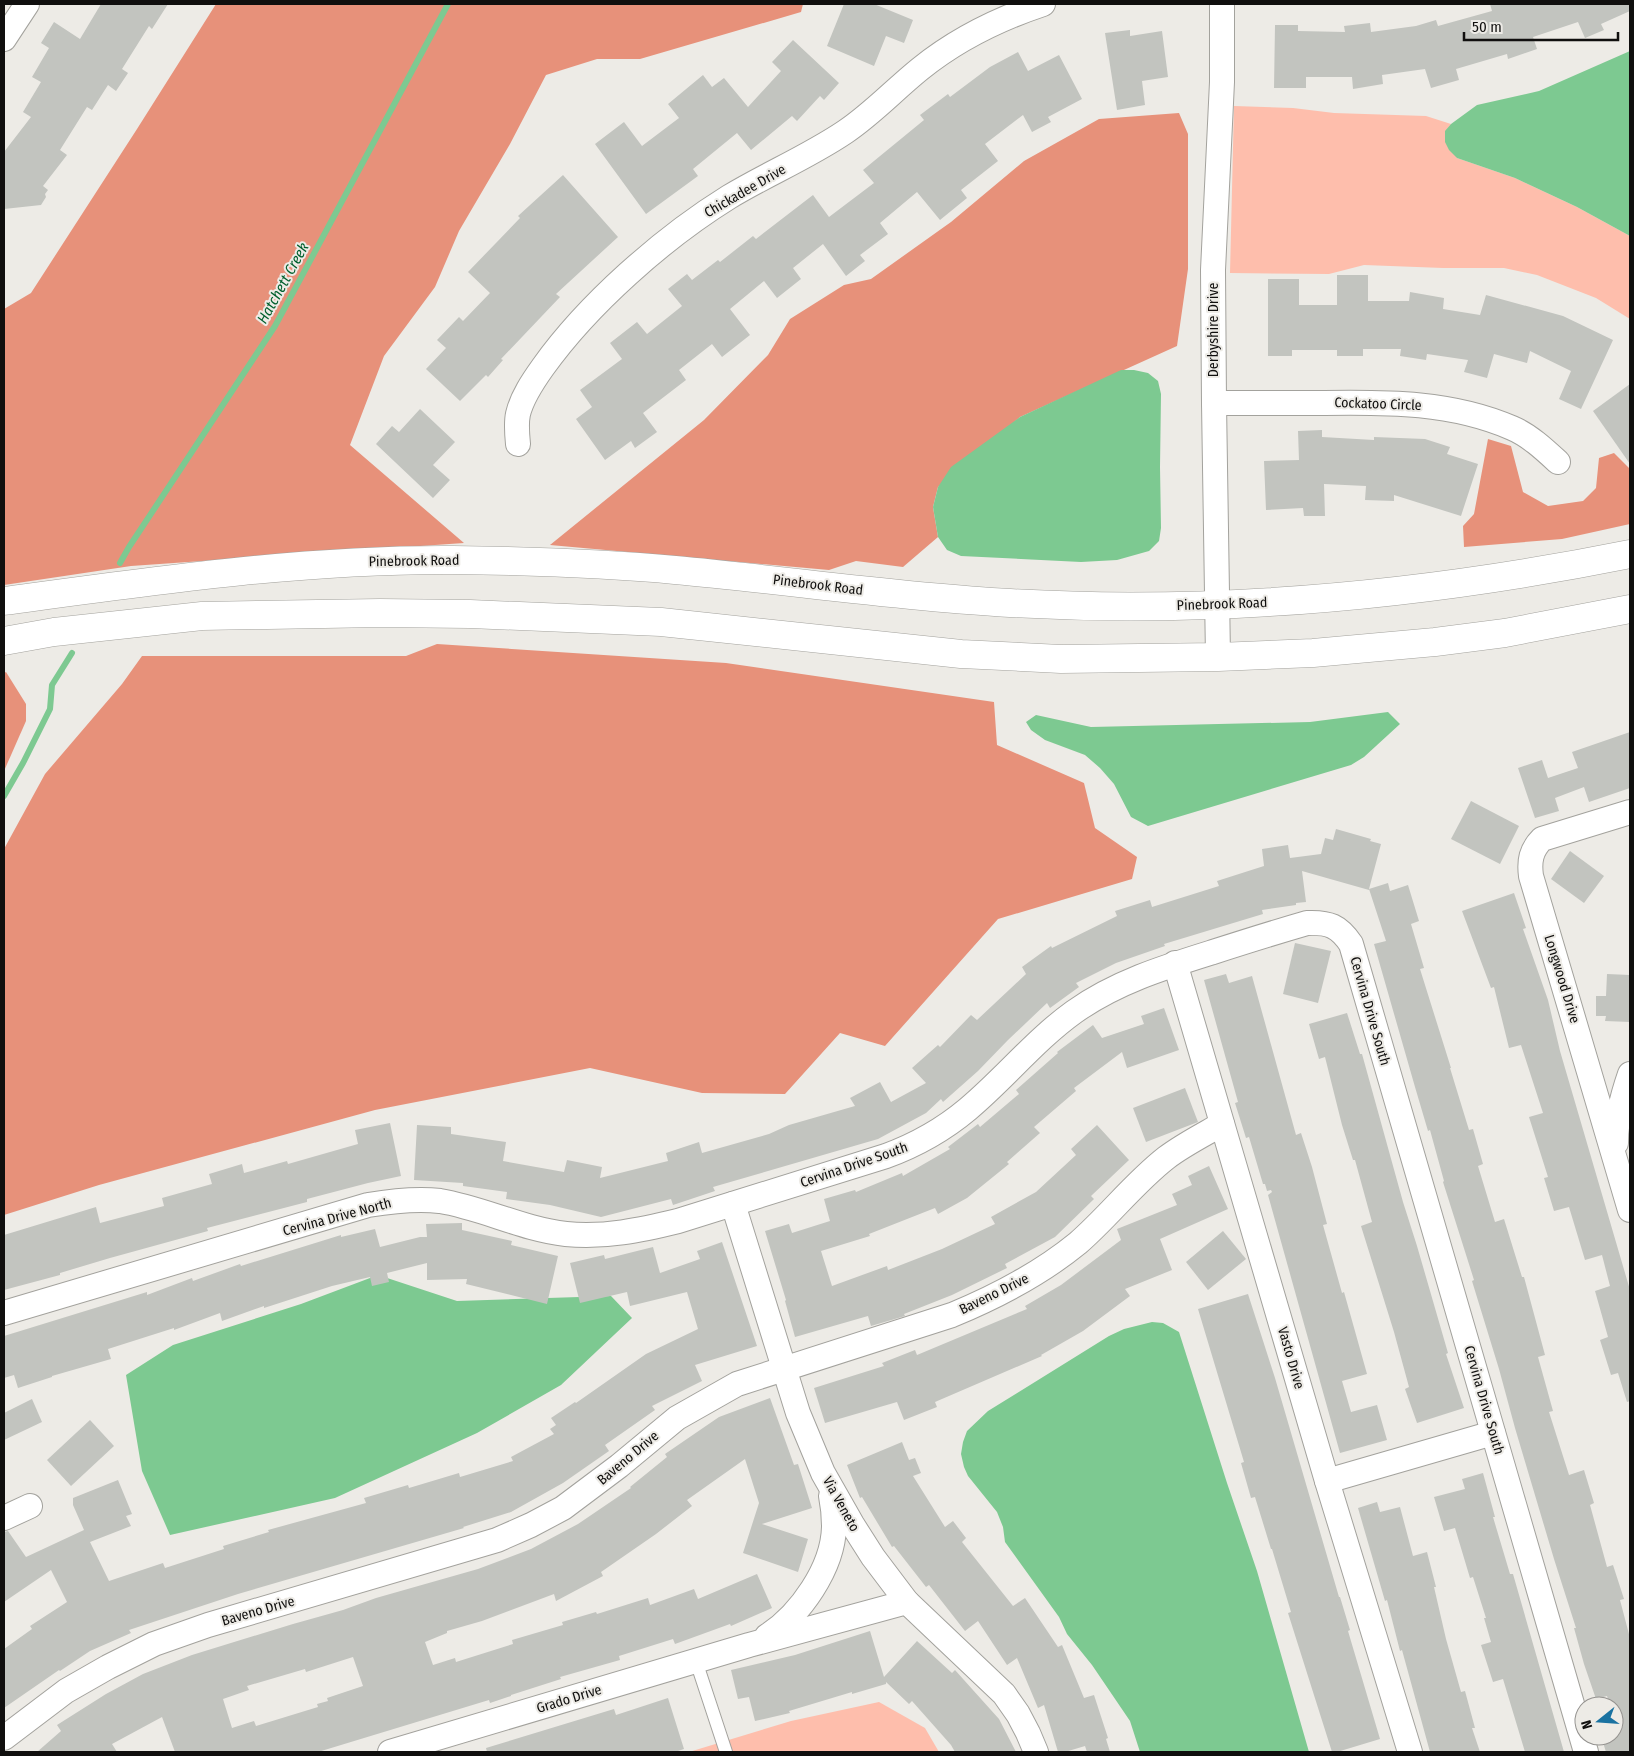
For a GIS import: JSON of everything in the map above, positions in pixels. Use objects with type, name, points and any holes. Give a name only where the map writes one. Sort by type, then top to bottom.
[{"type":"street","points":[[4,39],[27,4]]},
{"type":"street","name":"Chickadee Drive","points":[[518,444],[517,415],[528,390],[539,373],[583,319],[640,265],[686,227],[730,196],[814,152],[845,132],[937,56],[980,29],[997,12],[1043,4]]},
{"type":"street","name":"Derbyshire Drive","points":[[1218,657],[1213,270],[1222,82],[1222,4]]},
{"type":"street","name":"Cockatoo Circle","points":[[1214,404],[1390,402],[1441,408],[1479,416],[1514,429],[1543,448],[1558,462]]},
{"type":"street","name":"Pinebrook Road","points":[[4,601],[270,569],[355,562],[450,560],[559,563],[672,570],[898,594],[1010,603],[1146,606],[1217,604],[1315,600],[1415,590],[1535,573],[1630,554]]},
{"type":"street","points":[[4,641],[63,631],[202,616],[380,613],[470,614],[660,622],[961,654],[1069,659],[1218,657],[1313,653],[1435,642],[1505,633],[1630,609]]},
{"type":"street","name":"Longwood Drive","points":[[1630,812],[1542,839],[1531,854],[1529,863],[1531,876],[1630,1210]]},
{"type":"street","name":"Cervina Drive South","points":[[733,1204],[886,1156],[917,1143],[950,1123],[969,1108],[1052,1029],[1105,992],[1175,963],[1307,923],[1321,922],[1331,925],[1344,933],[1351,944],[1586,1752]]},
{"type":"street","name":"Vasto Drive","points":[[1175,963],[1327,1481],[1410,1752]]},
{"type":"street","points":[[1616,1160],[1618,1115],[1630,1074]]},
{"type":"street","name":"Baveno Drive","points":[[4,1738],[66,1691],[154,1644],[208,1626],[497,1540],[563,1508],[591,1488],[677,1418],[737,1384],[952,1314],[983,1302],[1015,1286],[1046,1267],[1077,1243],[1166,1158],[1222,1124]]},
{"type":"street","name":"Cervina Drive North","points":[[4,1313],[368,1205],[393,1201],[418,1199],[440,1201],[545,1230],[567,1234],[591,1235],[618,1234],[644,1229],[733,1204]]},
{"type":"street","name":"Via Veneto","points":[[733,1204],[798,1413],[823,1473],[873,1558],[907,1602],[1004,1694],[1022,1720],[1036,1752]]},
{"type":"street","points":[[1327,1481],[1493,1432]]},
{"type":"street","name":"Grado Drive","points":[[749,1645],[778,1629],[792,1616],[806,1600],[823,1568],[834,1528],[831,1493],[823,1473]]},
{"type":"street","points":[[4,1518],[30,1506]]},
{"type":"street","name":"Grado Drive","points":[[390,1752],[749,1645],[907,1602]]},
{"type":"lane","points":[[696,1661],[726,1752]]},
{"type":"shaded area","points":[[216,4],[803,4],[801,12],[640,59],[597,59],[546,75],[510,144],[459,231],[435,287],[384,356],[350,445],[464,543],[131,566],[4,585],[4,309],[31,293]]},
{"type":"shaded area","points":[[1630,51],[1630,236],[1577,207],[1515,178],[1457,158],[1449,150],[1445,142],[1445,131],[1451,124],[1477,105],[1539,91]]},
{"type":"shaded area","points":[[1234,106],[1293,108],[1334,113],[1426,116],[1451,124],[1445,132],[1457,158],[1515,178],[1577,207],[1630,236],[1630,319],[1596,298],[1537,275],[1504,268],[1364,265],[1329,274],[1230,273]]},
{"type":"shaded area","points":[[1179,113],[1188,134],[1188,269],[1177,346],[1020,417],[938,487],[933,507],[938,537],[903,567],[856,561],[829,570],[550,545],[704,420],[768,355],[790,319],[844,285],[871,279],[951,222],[1024,161],[1099,119]]},
{"type":"shaded area","points":[[1121,370],[1148,373],[1158,381],[1161,394],[1161,528],[1159,541],[1149,551],[1117,560],[1081,562],[961,556],[947,550],[938,537],[933,507],[938,487],[951,467],[1020,417]]},
{"type":"shaded area","points":[[1488,439],[1511,446],[1523,492],[1548,506],[1583,501],[1596,488],[1599,458],[1614,453],[1630,469],[1630,524],[1562,539],[1464,547],[1463,526],[1474,514]]},
{"type":"shaded area","points":[[437,644],[726,663],[994,702],[997,745],[1084,783],[1095,828],[1137,857],[1132,879],[998,919],[885,1046],[840,1033],[785,1094],[702,1093],[590,1068],[375,1110],[99,1185],[4,1215],[4,849],[45,774],[122,684],[142,656],[406,656]]},
{"type":"shaded area","points":[[6,672],[26,704],[26,721],[4,771],[4,673]]},
{"type":"shaded area","points":[[1388,712],[1400,724],[1364,757],[1351,765],[1148,826],[1131,817],[1114,784],[1085,755],[1045,740],[1031,730],[1026,722],[1036,715],[1091,727],[1310,722]]},
{"type":"shaded area","points":[[378,1275],[457,1301],[611,1296],[632,1318],[561,1385],[477,1433],[335,1498],[170,1535],[142,1471],[126,1375],[173,1345],[301,1304]]},
{"type":"shaded area","points":[[1152,1322],[1163,1323],[1179,1332],[1257,1571],[1309,1752],[1140,1752],[1130,1721],[1092,1665],[1067,1634],[1059,1617],[1005,1542],[1003,1527],[997,1512],[968,1476],[964,1467],[961,1454],[967,1431],[988,1411],[1109,1336],[1124,1329]]},
{"type":"shaded area","points":[[879,1702],[925,1728],[939,1752],[689,1752],[791,1721]]},
{"type":"building","points":[[101,4],[168,4],[152,29],[149,26],[122,69],[128,73],[116,91],[108,85],[92,110],[87,107],[60,150],[67,155],[43,186],[48,190],[41,205],[4,209],[4,152],[31,117],[23,112],[41,82],[32,77],[49,48],[41,43],[54,22],[80,39]]},
{"type":"building","points":[[844,4],[874,4],[913,20],[904,43],[886,36],[874,66],[827,46]]},
{"type":"building","points":[[1490,4],[1630,4],[1630,11],[1601,24],[1604,30],[1585,38],[1578,22],[1533,37],[1537,49],[1508,59],[1507,54],[1456,69],[1459,80],[1431,88],[1425,69],[1382,75],[1383,84],[1353,89],[1352,77],[1306,77],[1306,88],[1274,88],[1275,25],[1298,25],[1298,31],[1345,32],[1344,26],[1370,23],[1371,32],[1416,26],[1436,20],[1438,26],[1492,11]]},
{"type":"building","points":[[1130,30],[1130,36],[1162,31],[1168,77],[1142,81],[1145,105],[1117,110],[1105,33]]},
{"type":"building","points":[[793,40],[839,83],[824,100],[820,96],[797,121],[792,116],[751,150],[737,133],[693,169],[698,176],[646,214],[595,144],[624,122],[642,146],[679,118],[668,104],[703,75],[712,87],[724,78],[748,107],[781,71],[772,62]]},
{"type":"building","points":[[1018,52],[1028,71],[1059,55],[1082,99],[1048,117],[1051,122],[1032,132],[1023,115],[985,144],[998,161],[961,190],[967,198],[940,220],[917,192],[880,223],[888,234],[860,255],[865,261],[846,276],[823,244],[793,268],[801,279],[777,298],[764,281],[730,309],[750,335],[722,357],[712,344],[679,370],[686,380],[643,413],[657,432],[635,448],[631,441],[605,460],[576,419],[592,407],[580,390],[622,359],[610,343],[637,322],[647,334],[682,306],[668,289],[687,274],[692,280],[718,260],[720,262],[753,236],[756,239],[813,195],[829,217],[874,183],[863,170],[924,120],[920,115],[948,94],[950,97],[990,67]]},
{"type":"building","points":[[563,175],[618,237],[556,294],[560,297],[501,359],[503,360],[488,377],[486,375],[460,401],[426,369],[446,348],[437,340],[459,317],[463,321],[490,293],[468,272],[520,218],[518,216]]},
{"type":"building","points":[[1337,275],[1368,275],[1368,301],[1409,301],[1410,292],[1444,298],[1443,309],[1480,315],[1486,295],[1563,316],[1613,340],[1581,409],[1559,399],[1571,371],[1530,351],[1527,363],[1494,354],[1487,378],[1464,372],[1468,360],[1427,354],[1426,360],[1400,356],[1401,349],[1363,349],[1363,356],[1337,356],[1337,350],[1292,350],[1292,356],[1268,356],[1268,279],[1299,279],[1299,305],[1337,305]]},
{"type":"building","points":[[1630,384],[1630,464],[1593,411]]},
{"type":"building","points":[[420,409],[455,442],[433,465],[450,480],[433,498],[376,444],[392,426],[399,432]]},
{"type":"building","points":[[1322,430],[1322,437],[1374,440],[1374,437],[1425,439],[1450,447],[1447,454],[1478,464],[1461,516],[1394,495],[1394,501],[1365,500],[1366,486],[1324,484],[1325,516],[1304,516],[1303,508],[1266,510],[1264,461],[1299,460],[1298,431]]},
{"type":"building","points":[[1630,732],[1630,788],[1589,802],[1584,787],[1555,798],[1559,811],[1535,818],[1518,768],[1542,760],[1548,778],[1578,768],[1572,752]]},
{"type":"building","points":[[1471,801],[1519,826],[1500,864],[1451,839]]},
{"type":"building","points":[[1336,829],[1371,839],[1370,841],[1381,844],[1369,890],[1302,871],[1306,902],[1262,910],[1263,914],[1164,944],[1165,946],[1116,963],[1076,983],[1079,987],[1050,1008],[1047,1003],[978,1071],[943,1102],[941,1099],[926,1113],[878,1139],[713,1187],[715,1191],[673,1205],[671,1199],[601,1217],[550,1205],[506,1199],[507,1192],[463,1186],[463,1183],[414,1180],[417,1125],[451,1127],[451,1134],[506,1142],[503,1161],[564,1172],[567,1160],[602,1167],[600,1178],[668,1161],[666,1153],[699,1142],[702,1153],[769,1134],[789,1125],[855,1106],[850,1098],[880,1082],[891,1102],[926,1083],[912,1068],[938,1045],[940,1047],[971,1015],[977,1020],[1026,974],[1022,967],[1051,946],[1052,948],[1117,916],[1115,911],[1150,900],[1152,907],[1219,886],[1217,881],[1264,866],[1262,849],[1288,845],[1290,858],[1321,854],[1325,838],[1333,840]]},
{"type":"building","points":[[1570,851],[1604,876],[1584,903],[1551,879]]},
{"type":"building","points":[[1388,883],[1390,891],[1408,885],[1419,921],[1411,924],[1424,968],[1420,969],[1469,1130],[1473,1129],[1483,1164],[1478,1166],[1495,1222],[1504,1219],[1522,1277],[1524,1277],[1545,1355],[1538,1357],[1553,1411],[1549,1412],[1569,1475],[1584,1470],[1594,1503],[1590,1505],[1607,1567],[1613,1565],[1624,1599],[1620,1600],[1630,1638],[1630,1752],[1606,1752],[1604,1746],[1624,1746],[1624,1696],[1595,1696],[1584,1664],[1574,1628],[1576,1628],[1515,1428],[1472,1281],[1474,1280],[1443,1182],[1430,1130],[1428,1131],[1374,944],[1386,941],[1369,889]]},
{"type":"building","points":[[1514,893],[1526,928],[1523,929],[1548,1000],[1560,1051],[1630,1290],[1630,1401],[1627,1402],[1618,1373],[1611,1375],[1600,1340],[1608,1337],[1595,1291],[1610,1286],[1602,1255],[1585,1260],[1569,1207],[1554,1211],[1544,1178],[1548,1177],[1529,1117],[1543,1113],[1521,1045],[1509,1048],[1494,987],[1491,988],[1462,911]]},
{"type":"building","points":[[1295,943],[1331,951],[1318,1003],[1283,994]]},
{"type":"building","points":[[1226,974],[1229,983],[1252,976],[1296,1135],[1301,1133],[1312,1167],[1327,1224],[1323,1225],[1367,1374],[1342,1381],[1351,1412],[1377,1405],[1387,1440],[1340,1453],[1268,1195],[1272,1192],[1271,1190],[1267,1191],[1265,1184],[1263,1184],[1249,1137],[1246,1138],[1235,1103],[1238,1102],[1204,980]]},
{"type":"building","points":[[1607,974],[1630,975],[1630,1022],[1605,1021],[1606,1016],[1596,1016],[1596,996],[1606,996]]},
{"type":"building","points":[[1164,1008],[1179,1050],[1127,1068],[1122,1052],[1074,1088],[1076,1091],[1034,1127],[1040,1133],[1007,1162],[1009,1164],[967,1198],[938,1214],[935,1208],[869,1234],[870,1236],[821,1251],[832,1286],[887,1266],[888,1270],[942,1249],[995,1224],[991,1217],[1036,1192],[1076,1155],[1071,1149],[1097,1125],[1129,1160],[1091,1196],[1094,1199],[1055,1237],[1005,1264],[1007,1268],[952,1295],[904,1314],[905,1316],[871,1326],[868,1316],[795,1337],[765,1231],[789,1224],[792,1233],[830,1221],[824,1199],[855,1190],[856,1192],[902,1173],[903,1176],[950,1149],[948,1147],[978,1124],[980,1127],[1019,1094],[1016,1090],[1057,1052],[1093,1025],[1102,1038],[1144,1024],[1141,1016]]},
{"type":"building","points":[[1347,1013],[1360,1054],[1362,1054],[1403,1202],[1448,1353],[1446,1354],[1464,1408],[1417,1423],[1405,1389],[1409,1387],[1394,1332],[1361,1226],[1372,1222],[1355,1160],[1353,1160],[1342,1125],[1325,1057],[1319,1059],[1309,1024]]},
{"type":"building","points":[[1185,1088],[1198,1122],[1146,1142],[1133,1108]]},
{"type":"building","points":[[390,1123],[401,1176],[307,1199],[307,1202],[207,1228],[208,1231],[4,1290],[4,1235],[96,1207],[100,1223],[164,1206],[162,1198],[212,1184],[209,1174],[242,1164],[244,1173],[287,1161],[288,1164],[358,1144],[355,1130]]},
{"type":"building","points":[[1209,1166],[1228,1209],[1160,1239],[1172,1270],[1125,1289],[1130,1296],[1083,1331],[1042,1356],[935,1402],[937,1407],[904,1420],[897,1402],[825,1423],[814,1388],[884,1366],[882,1363],[915,1350],[917,1355],[1027,1309],[1025,1306],[1061,1285],[1121,1240],[1117,1229],[1177,1205],[1172,1194],[1192,1185],[1188,1176]]},
{"type":"building","points":[[462,1223],[462,1230],[512,1241],[511,1245],[558,1256],[547,1304],[466,1284],[467,1279],[427,1280],[427,1263],[387,1273],[389,1282],[372,1286],[370,1277],[332,1286],[264,1308],[264,1306],[222,1321],[220,1313],[174,1330],[174,1328],[108,1349],[111,1359],[18,1388],[14,1375],[4,1378],[4,1336],[147,1292],[147,1295],[192,1278],[193,1281],[240,1264],[241,1266],[341,1235],[341,1237],[375,1229],[380,1247],[427,1237],[426,1224]]},
{"type":"building","points":[[1223,1231],[1246,1259],[1208,1290],[1186,1262]]},
{"type":"building","points":[[722,1242],[757,1346],[695,1365],[702,1381],[652,1406],[655,1410],[605,1445],[609,1451],[563,1483],[511,1512],[464,1528],[238,1594],[129,1630],[131,1633],[90,1651],[4,1708],[4,1649],[32,1629],[30,1626],[67,1602],[51,1570],[4,1602],[4,1532],[8,1531],[26,1557],[84,1530],[73,1505],[73,1498],[118,1480],[132,1514],[126,1516],[131,1526],[90,1542],[109,1581],[163,1563],[165,1568],[224,1549],[223,1546],[269,1532],[268,1530],[366,1503],[364,1498],[408,1485],[409,1488],[459,1473],[460,1477],[513,1461],[511,1457],[554,1434],[550,1429],[556,1425],[551,1418],[576,1403],[646,1354],[698,1329],[687,1292],[630,1306],[627,1292],[580,1303],[570,1263],[604,1255],[605,1259],[653,1247],[660,1273],[700,1259],[697,1251]]},
{"type":"building","points":[[1248,1294],[1350,1630],[1348,1631],[1380,1739],[1337,1752],[1332,1752],[1288,1613],[1291,1612],[1272,1549],[1255,1497],[1251,1498],[1241,1463],[1244,1462],[1198,1309]]},
{"type":"building","points":[[770,1398],[794,1465],[798,1464],[812,1508],[762,1524],[808,1539],[798,1572],[743,1553],[759,1503],[745,1459],[687,1500],[692,1506],[656,1534],[601,1572],[603,1576],[556,1601],[554,1594],[482,1621],[447,1631],[447,1633],[425,1642],[433,1665],[455,1658],[456,1662],[513,1644],[512,1640],[563,1625],[562,1622],[596,1612],[597,1614],[648,1598],[650,1605],[694,1589],[698,1599],[757,1574],[772,1608],[731,1626],[730,1624],[675,1644],[673,1639],[619,1656],[620,1660],[560,1677],[561,1679],[490,1703],[489,1700],[318,1752],[175,1752],[162,1717],[112,1744],[117,1752],[37,1752],[61,1731],[57,1725],[106,1694],[143,1674],[192,1655],[343,1610],[376,1598],[478,1569],[531,1549],[578,1524],[631,1488],[667,1457],[665,1454],[719,1417]],"holes":[[[353,1657],[363,1686],[327,1698],[328,1701],[317,1704],[318,1707],[256,1726],[254,1721],[232,1728],[223,1699],[249,1690],[247,1686],[305,1669],[306,1672]]]},
{"type":"building","points":[[32,1399],[42,1422],[4,1440],[4,1413]]},
{"type":"building","points":[[90,1420],[114,1446],[71,1486],[47,1460]]},
{"type":"building","points":[[902,1442],[909,1460],[915,1458],[921,1473],[913,1476],[945,1527],[953,1521],[966,1538],[962,1542],[1013,1606],[1025,1598],[1058,1647],[1062,1645],[1084,1698],[1094,1695],[1108,1738],[1106,1739],[1110,1752],[1087,1752],[1085,1746],[1065,1752],[1058,1752],[1044,1705],[1038,1708],[1017,1658],[1007,1665],[978,1621],[965,1631],[929,1585],[926,1587],[894,1546],[892,1547],[862,1497],[860,1498],[847,1465]]},
{"type":"building","points":[[1483,1473],[1495,1517],[1493,1517],[1510,1574],[1513,1574],[1564,1752],[1525,1752],[1503,1679],[1493,1682],[1481,1645],[1491,1642],[1484,1618],[1486,1618],[1473,1577],[1470,1578],[1455,1528],[1444,1531],[1434,1497],[1465,1489],[1462,1479]]},
{"type":"building","points":[[1377,1502],[1380,1512],[1400,1507],[1413,1556],[1427,1552],[1446,1639],[1461,1692],[1465,1691],[1475,1728],[1472,1728],[1480,1752],[1430,1752],[1402,1650],[1400,1651],[1387,1600],[1385,1601],[1358,1508]]},
{"type":"building","points":[[870,1631],[884,1677],[917,1641],[952,1673],[955,1670],[999,1719],[1016,1752],[955,1752],[912,1701],[909,1704],[886,1682],[886,1684],[789,1711],[790,1713],[755,1721],[749,1697],[738,1699],[731,1670],[795,1655]]},
{"type":"building","points":[[668,1698],[684,1749],[675,1752],[487,1752],[486,1748],[614,1709],[616,1715]]},
{"type":"waterway","name":"Hatchett Creek","points":[[120,563],[275,326],[448,4]]},
{"type":"waterway","name":"Hatchett Creek","points":[[4,796],[50,709],[52,685],[72,653]]}]
